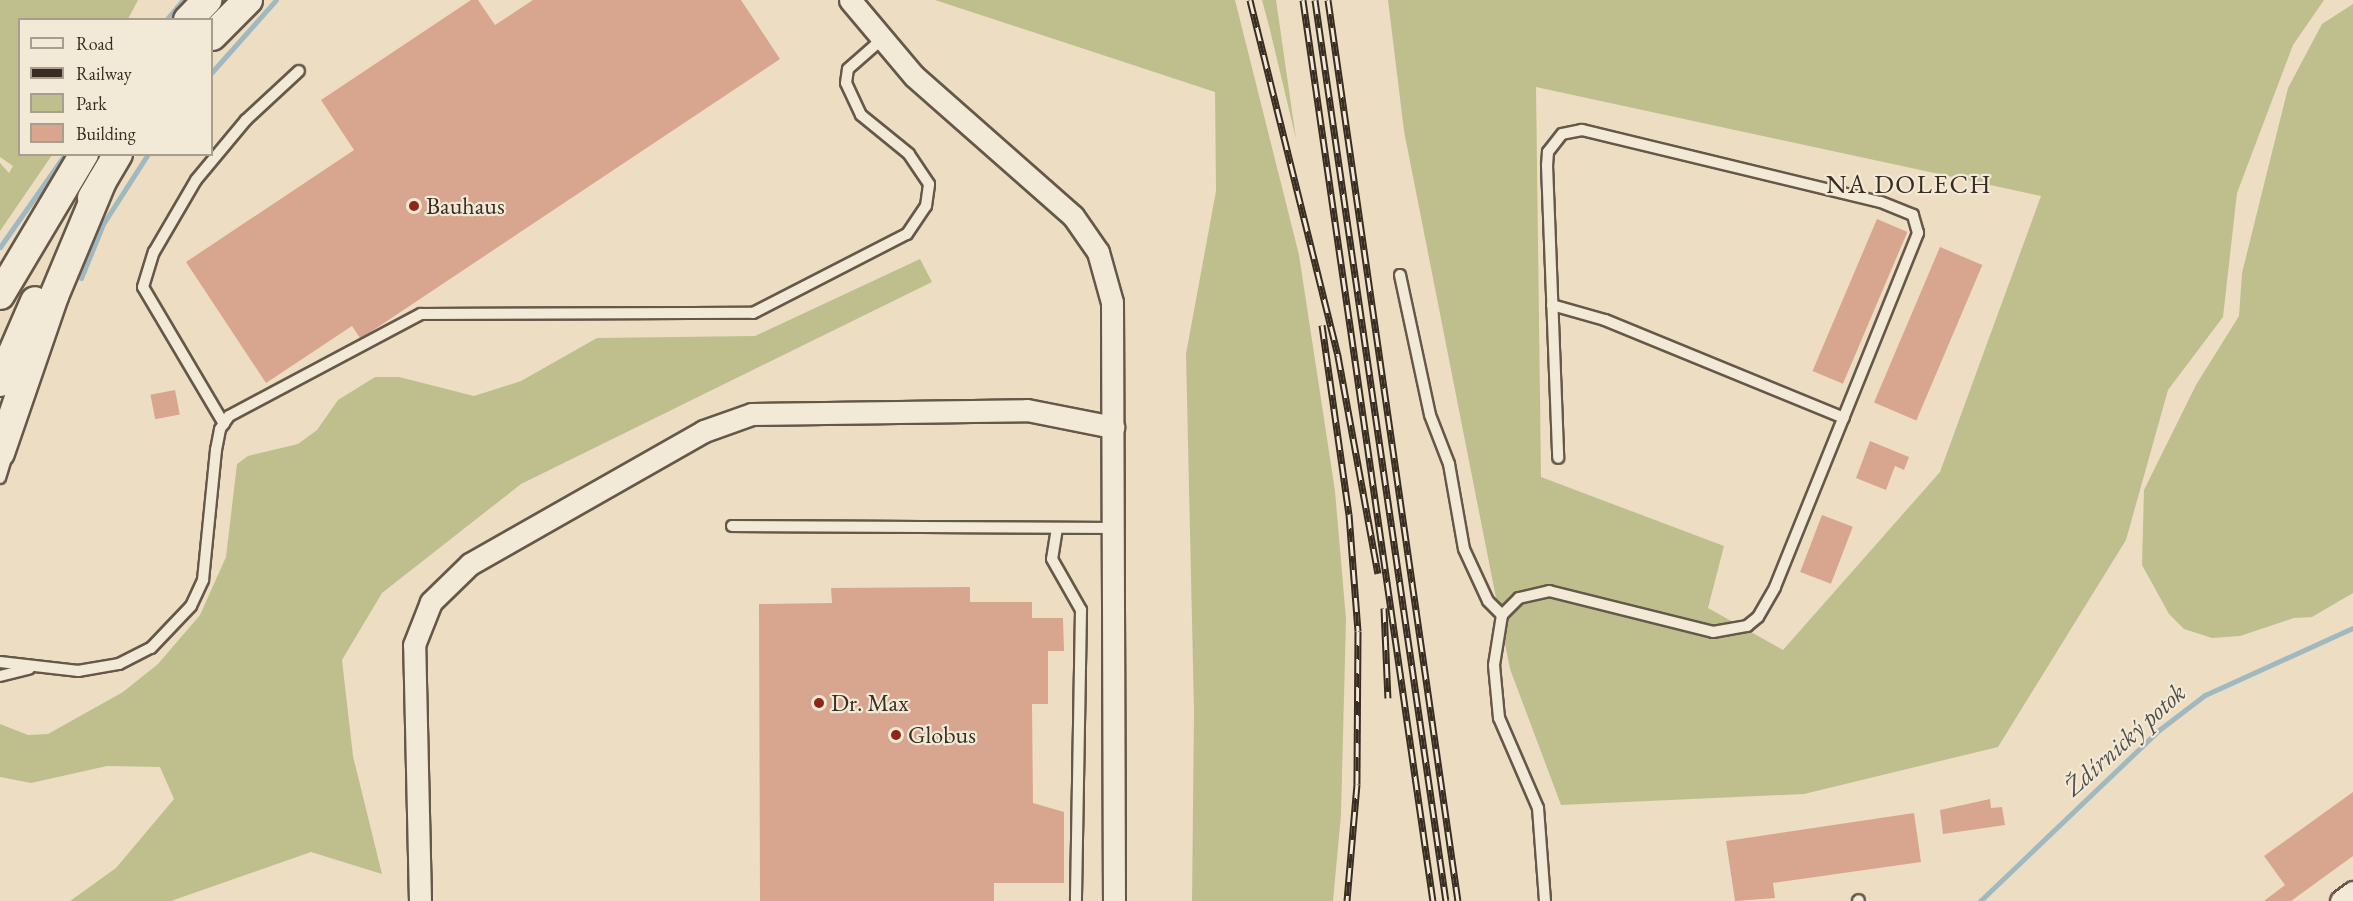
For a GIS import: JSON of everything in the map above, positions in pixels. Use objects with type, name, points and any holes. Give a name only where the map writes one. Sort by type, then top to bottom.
[{"type":"main road","points":[[190,18],[207,0]]},
{"type":"main road","points":[[213,35],[248,0]]},
{"type":"main road","points":[[0,295],[83,156]]},
{"type":"main road","points":[[0,382],[46,280],[117,156]]},
{"type":"main road","points":[[0,453],[54,296],[102,181]]},
{"type":"main road","points":[[0,310],[51,210]]},
{"type":"street","points":[[850,0],[881,40],[914,76],[1073,216],[1098,252],[1112,302],[1113,901]]},
{"type":"street","points":[[420,901],[414,645],[432,602],[470,564],[704,431],[752,414],[1027,410],[1113,428]]},
{"type":"street","points":[[2341,901],[2353,892]]},
{"type":"lane","points":[[0,662],[78,671],[119,664],[151,648],[191,606],[204,580],[216,450],[224,424],[230,416],[421,314],[753,313],[894,243],[916,225],[926,206],[929,184],[909,154],[861,115],[850,98],[848,69],[881,40]]},
{"type":"lane","points":[[224,424],[143,287],[154,252],[196,180],[246,120],[299,71]]},
{"type":"lane","points":[[1545,901],[1538,808],[1499,718],[1494,665],[1502,615],[1519,598],[1548,591],[1713,632],[1747,626],[1758,618],[1775,587],[1918,233],[1913,215],[1905,209],[1570,130],[1554,141],[1547,165],[1558,458]]},
{"type":"lane","points":[[1400,275],[1430,414],[1449,464],[1464,549],[1488,601],[1502,615]]},
{"type":"lane","points":[[0,478],[54,296]]},
{"type":"lane","points":[[1552,305],[1605,320],[1844,418]]},
{"type":"lane","points":[[732,526],[1112,528]]},
{"type":"lane","points":[[1057,528],[1052,559],[1082,610],[1076,901]]},
{"type":"lane","points":[[0,676],[38,666]]},
{"type":"green space","points":[[0,0],[138,0],[129,18],[18,18],[18,156],[51,156],[0,231],[0,163],[9,173],[13,166],[0,157]]},
{"type":"green space","points":[[935,0],[1235,0],[1299,255],[1335,491],[1346,619],[1341,815],[1333,901],[1192,901],[1194,711],[1186,354],[1216,191],[1215,92]]},
{"type":"green space","points":[[1262,0],[1276,0],[1296,139],[1270,30]]},
{"type":"green space","points":[[1388,0],[2324,0],[2293,45],[2237,193],[2223,317],[2168,390],[2126,540],[1998,747],[1804,794],[1561,805],[1510,669],[1404,131]],"holes":[[[1536,87],[2041,196],[1940,472],[1783,650],[1708,608],[1724,546],[1541,477]]]},
{"type":"green space","points":[[2353,4],[2353,593],[2312,617],[2294,618],[2240,636],[2212,638],[2184,629],[2169,614],[2142,565],[2144,490],[2196,385],[2239,316],[2242,273],[2288,88],[2322,24]]},
{"type":"green space","points":[[920,259],[932,282],[521,484],[382,593],[342,660],[353,756],[382,874],[311,852],[171,901],[70,901],[116,868],[174,799],[160,767],[107,766],[31,783],[0,777],[0,724],[28,735],[48,734],[123,692],[158,664],[200,615],[226,557],[237,464],[248,456],[298,444],[317,430],[338,400],[375,377],[399,377],[474,396],[521,381],[597,338],[755,336]]},
{"type":"building","name":"Bauhaus","points":[[471,0],[478,0],[495,25],[533,0],[741,0],[780,59],[369,333],[360,338],[352,326],[266,383],[186,262],[354,150],[321,100]]},
{"type":"building","points":[[1877,219],[1907,232],[1843,384],[1813,371]]},
{"type":"building","points":[[1940,247],[1982,265],[1916,421],[1874,403]]},
{"type":"building","points":[[175,390],[180,415],[155,419],[150,395]]},
{"type":"building","points":[[1870,441],[1909,457],[1904,470],[1895,466],[1886,490],[1856,478]]},
{"type":"building","points":[[1822,515],[1853,527],[1831,584],[1800,572]]},
{"type":"building","name":"Globus","points":[[970,587],[970,602],[1032,602],[1032,618],[1063,618],[1064,651],[1048,651],[1048,704],[1032,704],[1033,803],[1064,812],[1064,883],[994,883],[994,901],[760,901],[759,604],[832,603],[831,588]]},
{"type":"building","points":[[2353,792],[2353,856],[2291,901],[2264,901],[2285,885],[2264,856]]},
{"type":"building","points":[[1990,799],[1991,808],[2002,807],[2005,825],[1943,834],[1940,810]]},
{"type":"building","points":[[1914,813],[1921,862],[1773,883],[1775,898],[1735,901],[1726,841]]},
{"type":"waterway","points":[[168,18],[183,0]]},
{"type":"waterway","points":[[213,71],[276,0]]},
{"type":"waterway","points":[[0,247],[64,156]]},
{"type":"waterway","points":[[81,278],[103,224],[147,156]]},
{"type":"waterway","name":"Ždírnický potok","points":[[1980,901],[2159,730],[2205,695],[2353,628]]},
{"type":"railway","points":[[1250,0],[1338,356],[1378,573]]},
{"type":"railway","points":[[1303,0],[1433,901]]},
{"type":"railway","points":[[1315,0],[1446,901]]},
{"type":"railway","points":[[1328,0],[1458,901]]},
{"type":"railway","points":[[1322,325],[1349,514],[1358,631],[1357,784],[1347,901]]},
{"type":"railway","points":[[1384,608],[1388,698]]},
{"type":"place","name":"Bauhaus","points":[[414,206]]},
{"type":"place","name":"Dr. Max","points":[[819,703]]},
{"type":"place","name":"Globus","points":[[896,735]]},
{"type":"district","name":"NA DOLECH","points":[[1909,185]]}]
